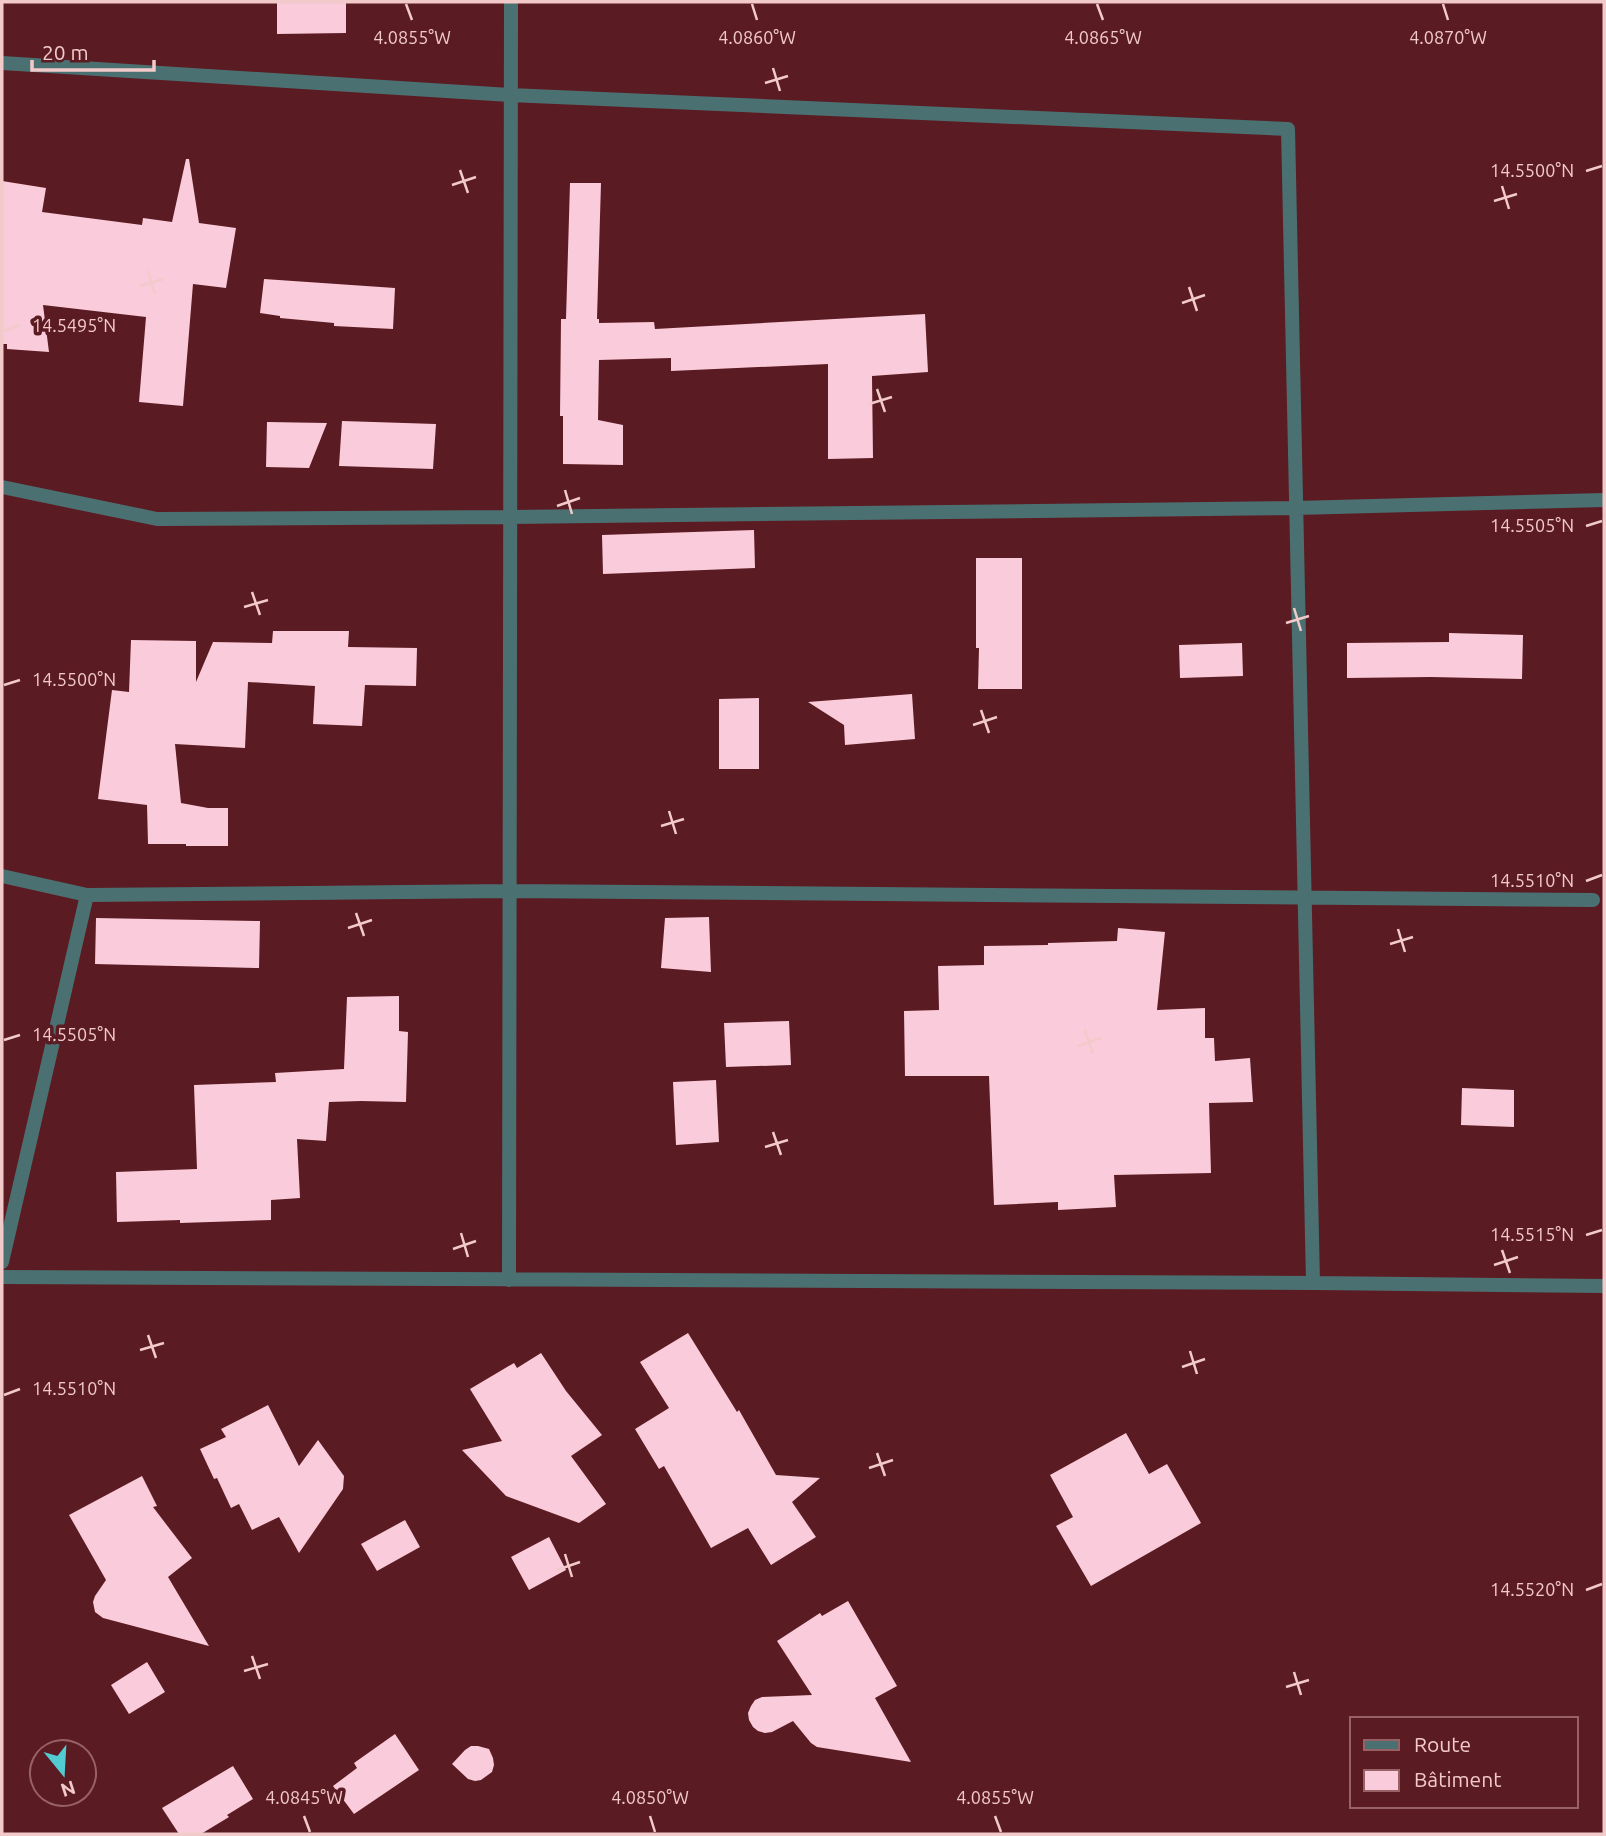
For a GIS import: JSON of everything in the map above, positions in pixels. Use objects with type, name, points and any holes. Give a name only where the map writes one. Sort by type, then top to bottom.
[{"type":"street","points":[[509,1280],[510,2]]},
{"type":"street","points":[[2,63],[510,95],[1288,129],[1313,1283]]},
{"type":"street","points":[[2,487],[157,519],[1296,508],[1604,500]]},
{"type":"street","points":[[2,876],[87,895],[510,891],[1593,900]]},
{"type":"street","points":[[2,1262],[87,895]]},
{"type":"street","points":[[2,1277],[1604,1286]]},
{"type":"building","points":[[277,2],[346,2],[346,33],[277,34]]},
{"type":"building","points":[[186,159],[189,159],[199,223],[236,228],[226,288],[193,284],[183,406],[139,402],[146,317],[43,305],[49,352],[7,349],[7,344],[2,344],[2,181],[46,188],[42,212],[142,225],[143,218],[172,222]]},
{"type":"building","points":[[570,183],[601,183],[599,323],[654,322],[655,329],[925,314],[928,372],[872,376],[873,458],[828,459],[828,364],[671,371],[671,358],[599,360],[598,420],[623,425],[623,465],[563,464],[563,416],[560,416],[561,319],[566,319]]},
{"type":"building","points":[[264,279],[395,288],[393,329],[334,326],[334,323],[280,318],[260,313]]},
{"type":"building","points":[[342,421],[436,424],[433,469],[339,466]]},
{"type":"building","points":[[267,422],[327,423],[309,468],[266,467]]},
{"type":"building","points":[[754,530],[755,568],[603,574],[602,535]]},
{"type":"building","points":[[976,558],[1022,558],[1022,689],[978,689]]},
{"type":"building","points":[[273,631],[349,631],[348,647],[417,648],[416,686],[365,685],[362,726],[313,724],[315,686],[248,682],[245,748],[175,744],[181,803],[208,808],[228,808],[228,846],[148,844],[147,805],[98,799],[112,690],[129,692],[131,640],[196,641],[196,682],[213,642],[272,643]]},
{"type":"building","points":[[1449,633],[1523,635],[1522,679],[1347,678],[1347,643],[1449,642]]},
{"type":"building","points":[[1242,643],[1243,676],[1180,678],[1179,645]]},
{"type":"building","points":[[912,694],[915,739],[845,745],[844,725],[808,702]]},
{"type":"building","points":[[759,698],[759,769],[719,769],[719,699]]},
{"type":"building","points":[[709,917],[711,972],[661,968],[665,918]]},
{"type":"building","points":[[96,918],[260,921],[259,968],[95,964]]},
{"type":"building","points":[[1118,928],[1165,932],[1157,1010],[1205,1008],[1205,1038],[1214,1038],[1215,1061],[1250,1058],[1253,1102],[1209,1103],[1211,1173],[1114,1175],[1116,1207],[1058,1210],[1058,1202],[994,1205],[989,1076],[905,1076],[904,1011],[939,1010],[938,966],[984,965],[984,946],[1117,941]]},
{"type":"building","points":[[399,996],[399,1031],[408,1032],[406,1102],[329,1102],[326,1141],[297,1139],[300,1198],[271,1200],[271,1220],[117,1222],[116,1172],[197,1169],[194,1085],[276,1082],[275,1073],[344,1069],[347,997]]},
{"type":"building","points":[[789,1021],[791,1065],[726,1067],[724,1023]]},
{"type":"building","points":[[716,1080],[719,1142],[676,1145],[673,1082]]},
{"type":"building","points":[[1462,1088],[1514,1090],[1514,1127],[1461,1125]]},
{"type":"building","points":[[688,1333],[737,1412],[739,1410],[776,1475],[820,1478],[792,1502],[816,1537],[771,1565],[748,1528],[711,1548],[664,1466],[659,1469],[635,1429],[669,1408],[640,1362]]},
{"type":"building","points":[[541,1353],[566,1391],[602,1435],[571,1456],[606,1504],[579,1523],[506,1496],[462,1450],[502,1441],[470,1389],[514,1363],[517,1368]]},
{"type":"building","points":[[268,1405],[299,1466],[318,1440],[344,1476],[343,1489],[299,1553],[279,1517],[252,1530],[239,1504],[231,1508],[200,1449],[226,1437],[221,1429]]},
{"type":"building","points":[[1126,1433],[1149,1474],[1167,1464],[1201,1523],[1091,1586],[1056,1526],[1073,1517],[1050,1475]]},
{"type":"building","points":[[142,1476],[157,1506],[153,1507],[192,1558],[168,1577],[209,1646],[103,1618],[95,1612],[95,1596],[106,1580],[69,1515]]},
{"type":"building","points":[[405,1520],[420,1547],[377,1571],[361,1544]]},
{"type":"building","points":[[549,1537],[566,1570],[529,1590],[511,1557]]},
{"type":"building","points":[[848,1601],[897,1686],[875,1698],[911,1762],[817,1747],[793,1721],[765,1733],[753,1727],[749,1720],[751,1706],[755,1700],[762,1697],[812,1695],[777,1641],[820,1613],[822,1616]]},
{"type":"building","points":[[147,1662],[165,1692],[129,1714],[111,1685]]},
{"type":"building","points":[[395,1734],[419,1770],[354,1814],[333,1786],[357,1768],[354,1763]]},
{"type":"building","points":[[471,1746],[489,1749],[493,1758],[492,1772],[481,1780],[468,1779],[452,1764]]},
{"type":"building","points":[[233,1766],[253,1799],[201,1834],[179,1834],[162,1808]]}]
